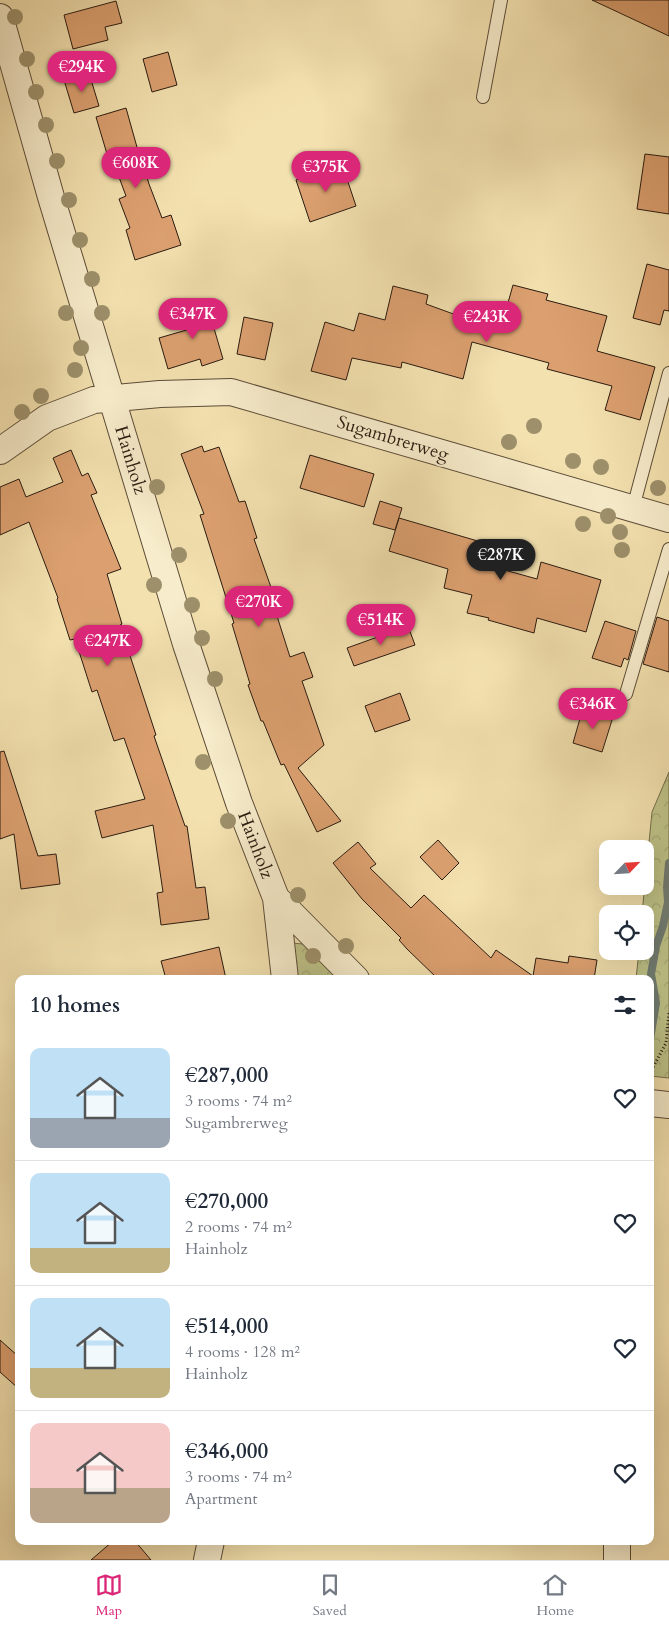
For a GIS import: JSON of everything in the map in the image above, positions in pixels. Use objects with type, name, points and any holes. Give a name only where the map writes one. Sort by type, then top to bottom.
[{"type":"street","name":"Hainholz","points":[[0,17],[51,197],[186,644],[239,803],[276,898],[285,975]]},
{"type":"street","name":"Sugambrerweg","points":[[0,451],[47,418],[94,400],[160,394],[232,392],[669,519]]},
{"type":"street","name":"Hainholz","points":[[276,898],[352,975]]},
{"type":"street","points":[[654,1103],[669,1105]]},
{"type":"street","points":[[207,1560],[210,1545]]},
{"type":"street","points":[[616,1560],[617,1545]]},
{"type":"lane","points":[[482,97],[501,0]]},
{"type":"lane","points":[[633,508],[669,373]]},
{"type":"lane","points":[[626,694],[669,549]]},
{"type":"path","points":[[654,1066],[666,1043],[669,1013]]},
{"type":"green space","points":[[669,772],[669,1078],[654,1076],[654,975],[636,975],[638,960],[654,960],[654,905],[643,905],[644,895],[654,895],[654,840],[649,840],[652,812]]},
{"type":"green space","points":[[292,943],[303,944],[334,975],[292,975]]},
{"type":"building","points":[[592,0],[669,0],[669,36]]},
{"type":"building","points":[[116,1],[122,23],[105,27],[108,40],[73,49],[64,15]]},
{"type":"building","points":[[168,52],[177,85],[152,92],[143,59]]},
{"type":"building","points":[[89,73],[99,106],[74,113],[64,80]]},
{"type":"building","points":[[126,108],[142,165],[162,218],[171,215],[181,245],[135,260],[126,230],[130,228],[119,199],[126,196],[110,153],[107,154],[96,117]]},
{"type":"building","points":[[645,154],[669,157],[669,214],[637,209]]},
{"type":"building","points":[[342,164],[356,206],[310,222],[296,180]]},
{"type":"building","points":[[647,264],[669,270],[669,311],[664,310],[660,325],[633,318]]},
{"type":"building","points":[[513,285],[548,294],[546,300],[607,316],[597,351],[655,367],[640,420],[605,410],[612,386],[547,369],[549,363],[472,342],[463,379],[402,362],[401,368],[352,358],[346,380],[311,371],[325,322],[354,331],[359,313],[385,320],[393,286],[428,295],[426,304],[500,331]]},
{"type":"building","points":[[206,301],[223,359],[202,366],[200,359],[168,369],[159,338],[190,329],[184,308]]},
{"type":"building","points":[[244,317],[273,323],[265,360],[237,354]]},
{"type":"building","points":[[202,446],[204,452],[219,447],[239,502],[245,501],[257,538],[254,539],[273,593],[270,594],[290,657],[304,652],[313,677],[302,681],[324,745],[298,768],[341,821],[317,832],[284,764],[281,765],[263,721],[261,721],[248,685],[250,684],[232,624],[234,623],[200,515],[204,514],[181,454]]},
{"type":"building","points":[[71,450],[82,476],[88,473],[97,493],[91,495],[121,569],[107,574],[122,624],[120,625],[156,735],[154,736],[185,826],[187,826],[196,888],[205,887],[209,919],[161,925],[157,893],[163,892],[153,825],[102,838],[95,811],[145,799],[124,738],[114,741],[97,690],[92,692],[75,639],[70,640],[58,598],[29,522],[0,535],[0,487],[19,479],[26,497],[63,482],[53,458]]},
{"type":"building","points":[[310,455],[374,474],[364,507],[300,488]]},
{"type":"building","points":[[380,501],[402,508],[395,530],[373,524]]},
{"type":"building","points":[[399,518],[488,544],[483,564],[537,579],[541,562],[601,580],[586,632],[537,618],[534,633],[488,620],[489,618],[467,613],[472,595],[444,588],[448,569],[389,551]]},
{"type":"building","points":[[657,617],[669,621],[669,672],[643,664]]},
{"type":"building","points":[[605,621],[636,631],[628,660],[624,658],[621,667],[592,658]]},
{"type":"building","points":[[408,626],[415,645],[354,666],[347,648]]},
{"type":"building","points":[[400,693],[410,720],[375,732],[365,706]]},
{"type":"building","points":[[583,708],[613,717],[602,752],[573,743]]},
{"type":"building","points":[[4,751],[38,856],[56,854],[60,884],[21,889],[14,834],[0,839],[0,752]]},
{"type":"building","points":[[438,840],[459,863],[442,880],[420,857]]},
{"type":"building","points":[[358,842],[376,864],[370,868],[411,908],[424,895],[491,958],[496,950],[532,975],[434,975],[407,949],[399,940],[401,938],[362,899],[333,863]]},
{"type":"building","points":[[219,947],[225,975],[165,975],[161,961]]},
{"type":"building","points":[[569,956],[597,960],[595,975],[533,975],[536,958],[568,963]]},
{"type":"building","points":[[0,1340],[15,1353],[15,1385],[0,1372]]},
{"type":"building","points":[[108,1545],[138,1545],[151,1560],[91,1560]]},
{"type":"waterway","points":[[651,975],[656,946],[668,902],[669,863]]},
{"type":"waterway","points":[[654,991],[656,1003],[654,1015]]}]
